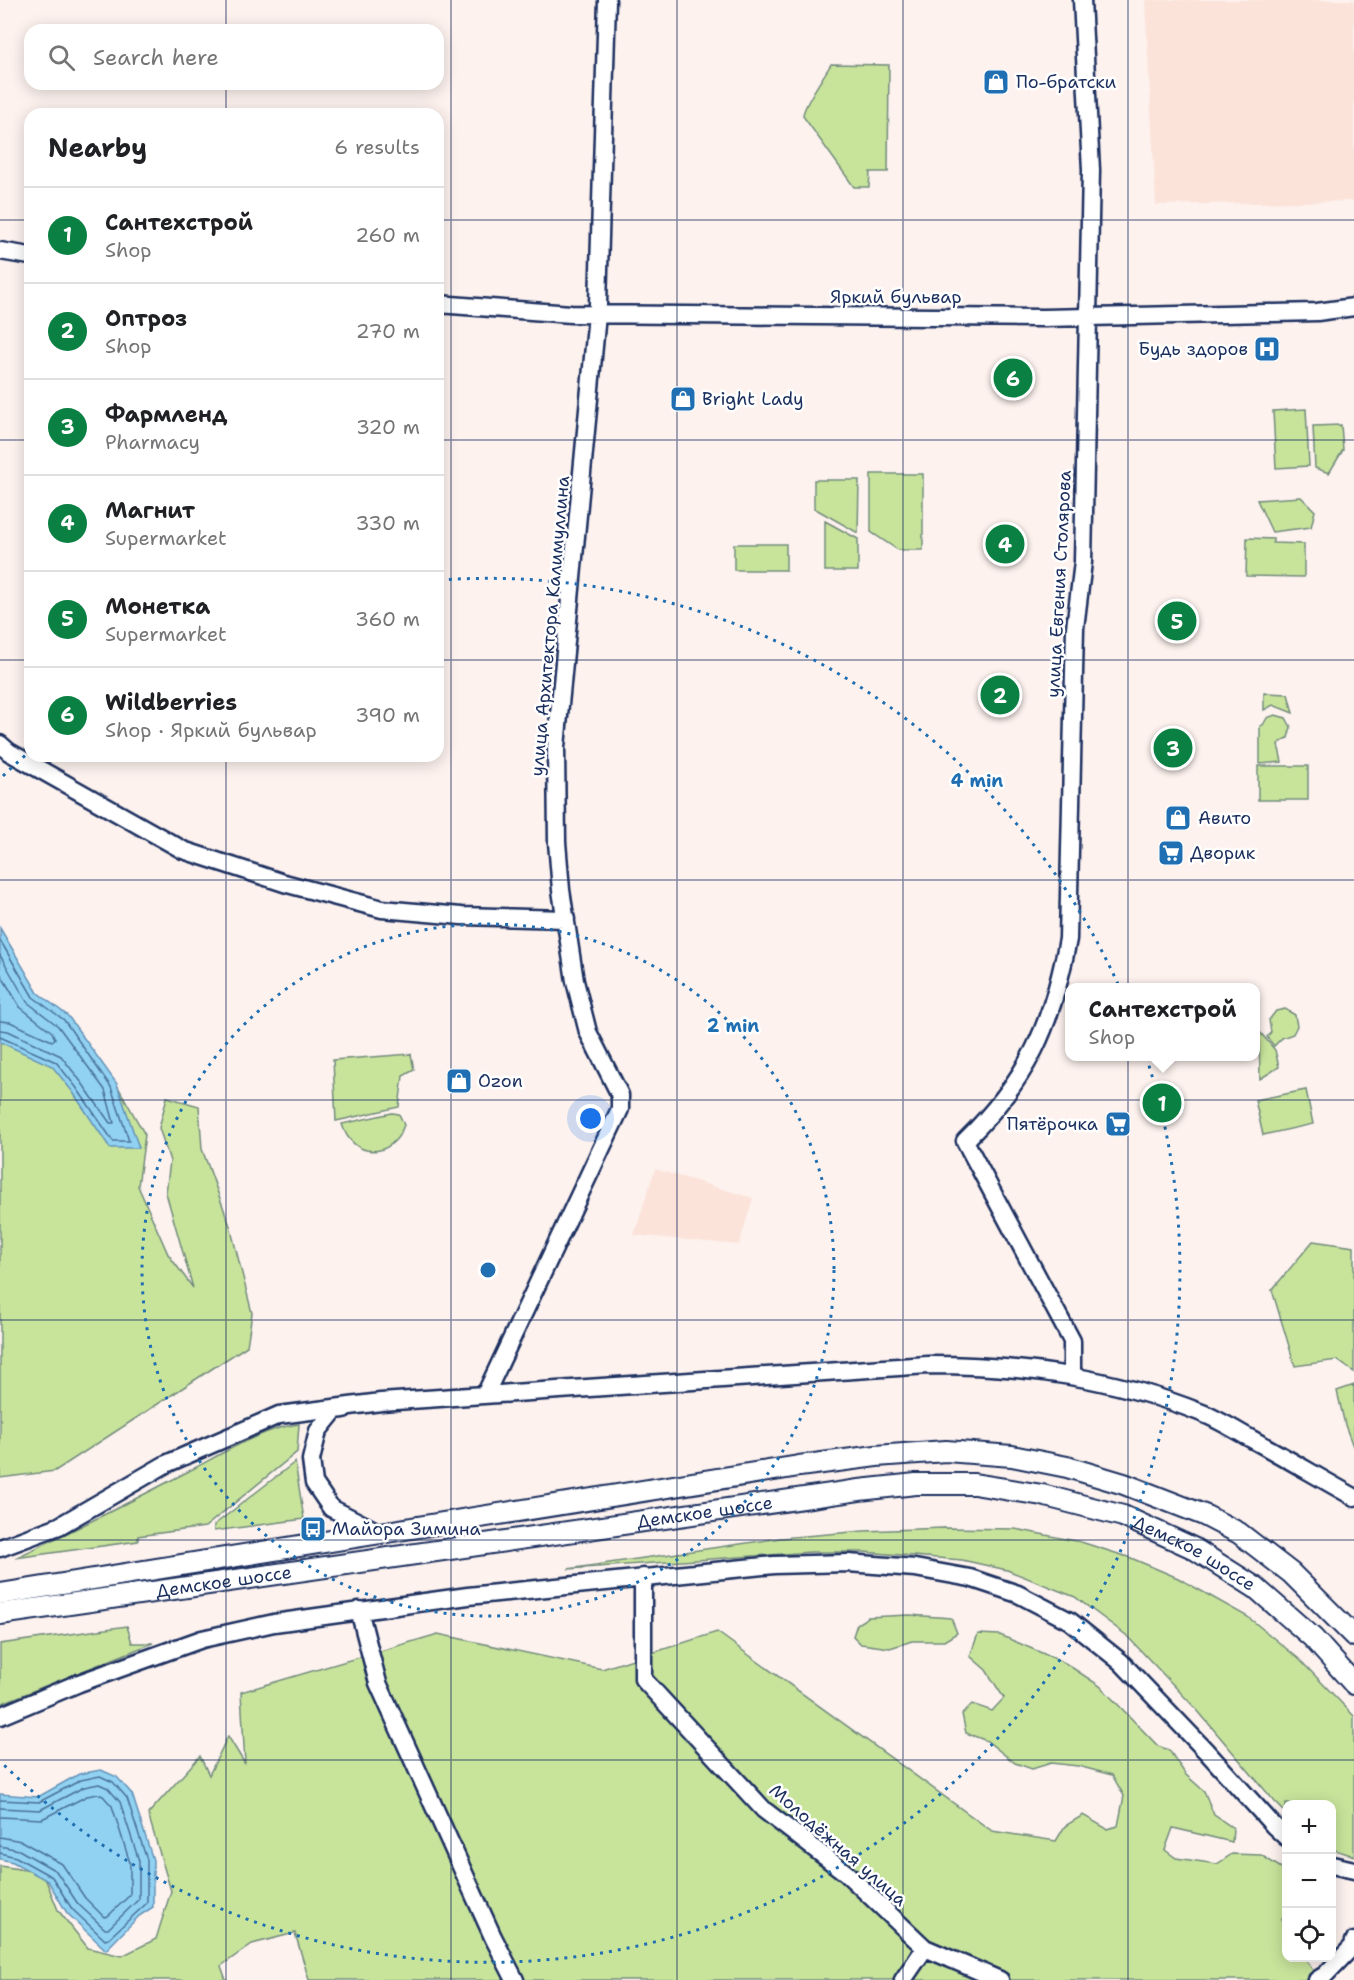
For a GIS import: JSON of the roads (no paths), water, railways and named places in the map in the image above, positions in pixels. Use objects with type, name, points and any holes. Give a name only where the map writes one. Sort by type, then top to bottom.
[{"type":"main road","name":"Демское шоссе","points":[[0,1594],[799,1466],[876,1456],[946,1451],[1012,1456],[1068,1467],[1124,1484],[1204,1515],[1239,1533],[1291,1573],[1354,1636]]},
{"type":"main road","name":"Демское шоссе","points":[[0,1614],[859,1490],[916,1484],[974,1484],[1042,1495],[1123,1516],[1193,1548],[1256,1588],[1313,1638],[1354,1684]]},
{"type":"street","name":"улица Архитектора Калимуллина","points":[[485,1395],[620,1109],[620,1095],[588,1032],[580,1005],[561,890],[557,842],[556,747],[597,314],[607,0]]},
{"type":"street","name":"улица Евгения Столярова","points":[[1072,1375],[1072,1341],[964,1141],[1005,1097],[1037,1044],[1054,1004],[1068,939],[1075,628],[1082,570],[1091,166],[1082,0]]},
{"type":"street","points":[[0,251],[24,255]]},
{"type":"street","name":"Яркий бульвар","points":[[444,304],[597,314],[1088,317],[1317,312],[1354,307]]},
{"type":"street","points":[[0,744],[24,760]]},
{"type":"street","points":[[27,762],[183,850],[284,882],[382,909],[461,916],[566,919]]},
{"type":"street","points":[[0,1548],[59,1526],[166,1464],[279,1415],[381,1402],[928,1365],[977,1365],[1072,1375],[1143,1391],[1204,1414],[1354,1497]]},
{"type":"street","points":[[380,1533],[331,1508],[314,1483],[311,1460],[318,1431],[335,1410],[381,1402]]},
{"type":"street","points":[[0,1716],[79,1683],[202,1639],[274,1623],[468,1596],[774,1565],[848,1563],[915,1568],[970,1578],[1018,1594],[1070,1622],[1121,1662],[1282,1833]]},
{"type":"street","name":"Молодёжная улица","points":[[643,1577],[643,1679],[764,1810],[846,1873],[925,1948],[1000,1980]]},
{"type":"street","points":[[359,1610],[378,1683],[515,1980]]},
{"type":"street","points":[[1336,1866],[1354,1870]]},
{"type":"street","points":[[1317,1980],[1325,1975],[1353,1946],[1354,1941]]},
{"type":"street","points":[[903,1980],[925,1948]]},
{"type":"water","points":[[0,928],[38,993],[68,1016],[117,1084],[139,1148],[110,1148],[72,1091],[52,1066],[0,1042]]},
{"type":"water","points":[[101,1770],[117,1777],[132,1794],[153,1860],[153,1907],[139,1916],[106,1950],[67,1913],[48,1881],[13,1862],[0,1859],[0,1794],[38,1797],[79,1774]]},
{"type":"place","name":"По-братски","points":[[996,82]]},
{"type":"place","name":"Будь здоров","points":[[1267,349]]},
{"type":"place","name":"Wildberries","points":[[1013,378]]},
{"type":"place","name":"Bright Lady","points":[[683,399]]},
{"type":"place","name":"Магнит","points":[[1005,544]]},
{"type":"place","name":"Монетка","points":[[1177,621]]},
{"type":"place","name":"Оптроз","points":[[1000,695]]},
{"type":"place","name":"Фармленд","points":[[1173,748]]},
{"type":"place","name":"Авито","points":[[1178,818]]},
{"type":"place","name":"Дворик","points":[[1171,853]]},
{"type":"place","name":"Ozon","points":[[459,1081]]},
{"type":"place","name":"Сантехстрой","points":[[1162,1103]]},
{"type":"place","name":"Пятёрочка","points":[[1118,1124]]},
{"type":"place","name":"Майора Зимина","points":[[313,1529]]}]
